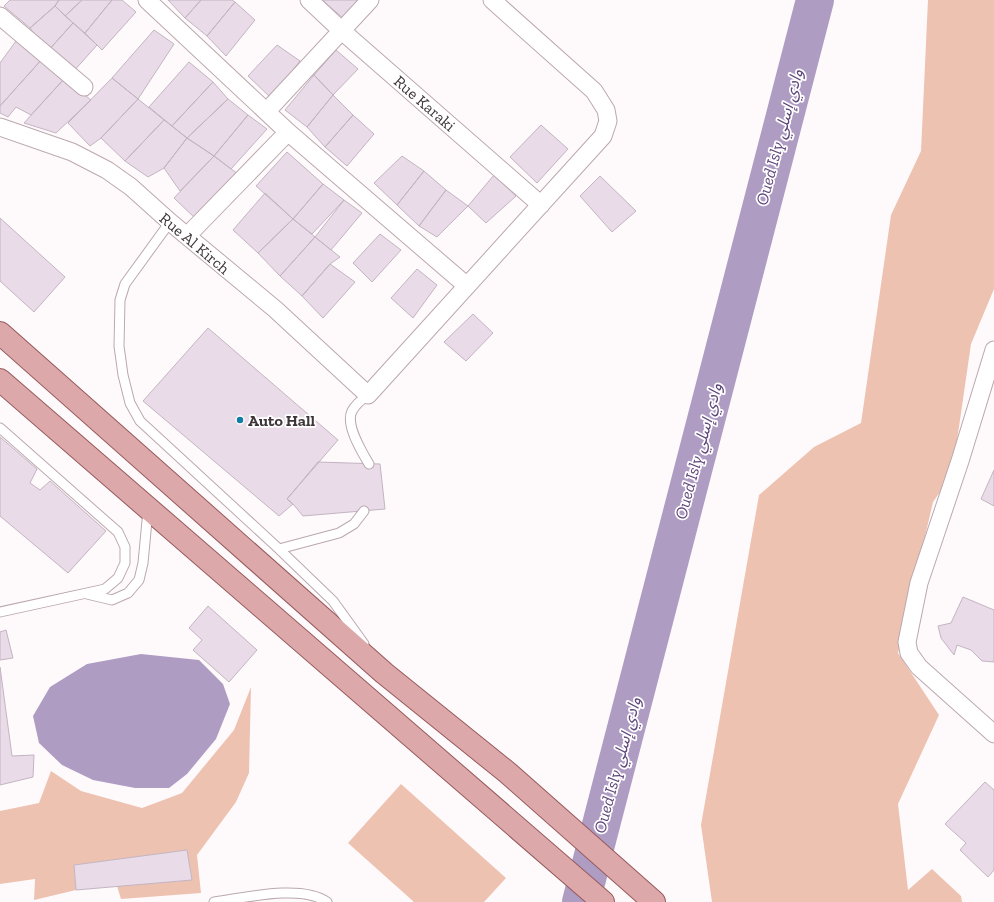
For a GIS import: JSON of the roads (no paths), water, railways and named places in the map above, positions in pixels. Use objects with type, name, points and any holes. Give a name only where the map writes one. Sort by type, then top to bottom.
[{"type":"main road","points":[[0,333],[384,673],[508,773],[654,902]]},
{"type":"main road","points":[[0,380],[603,902]]},
{"type":"street","points":[[147,0],[288,132],[467,286]]},
{"type":"street","name":"Rue Karaki","points":[[309,0],[342,31],[541,205]]},
{"type":"street","points":[[267,111],[370,0]]},
{"type":"street","points":[[368,395],[603,136],[608,121],[606,110],[594,91],[492,0]]},
{"type":"street","points":[[0,16],[84,87]]},
{"type":"street","name":"Rue Al Kirch","points":[[0,126],[72,152],[107,170],[131,188],[275,309],[368,395]]},
{"type":"street","points":[[187,236],[288,132]]},
{"type":"street","points":[[994,350],[960,461],[919,583],[907,642],[909,653],[919,667],[994,734]]},
{"type":"lane","points":[[170,222],[125,284],[120,300],[119,346],[123,376],[130,403],[140,421],[333,601],[384,673]]},
{"type":"lane","points":[[368,395],[353,409],[350,421],[356,438],[369,464]]},
{"type":"lane","points":[[0,428],[118,532],[125,547],[125,563],[118,578],[105,589],[0,612]]},
{"type":"lane","points":[[84,594],[112,600],[128,593],[139,580],[143,563],[148,508]]},
{"type":"lane","points":[[279,549],[339,533],[354,524],[364,511]]},
{"type":"lane","points":[[214,902],[286,892],[304,893],[327,902]]},
{"type":"waterway","name":"Oued Isly وادي إسلي","points":[[581,902],[815,0]]},
{"type":"place","name":"Auto Hall","points":[[240,420]]}]
